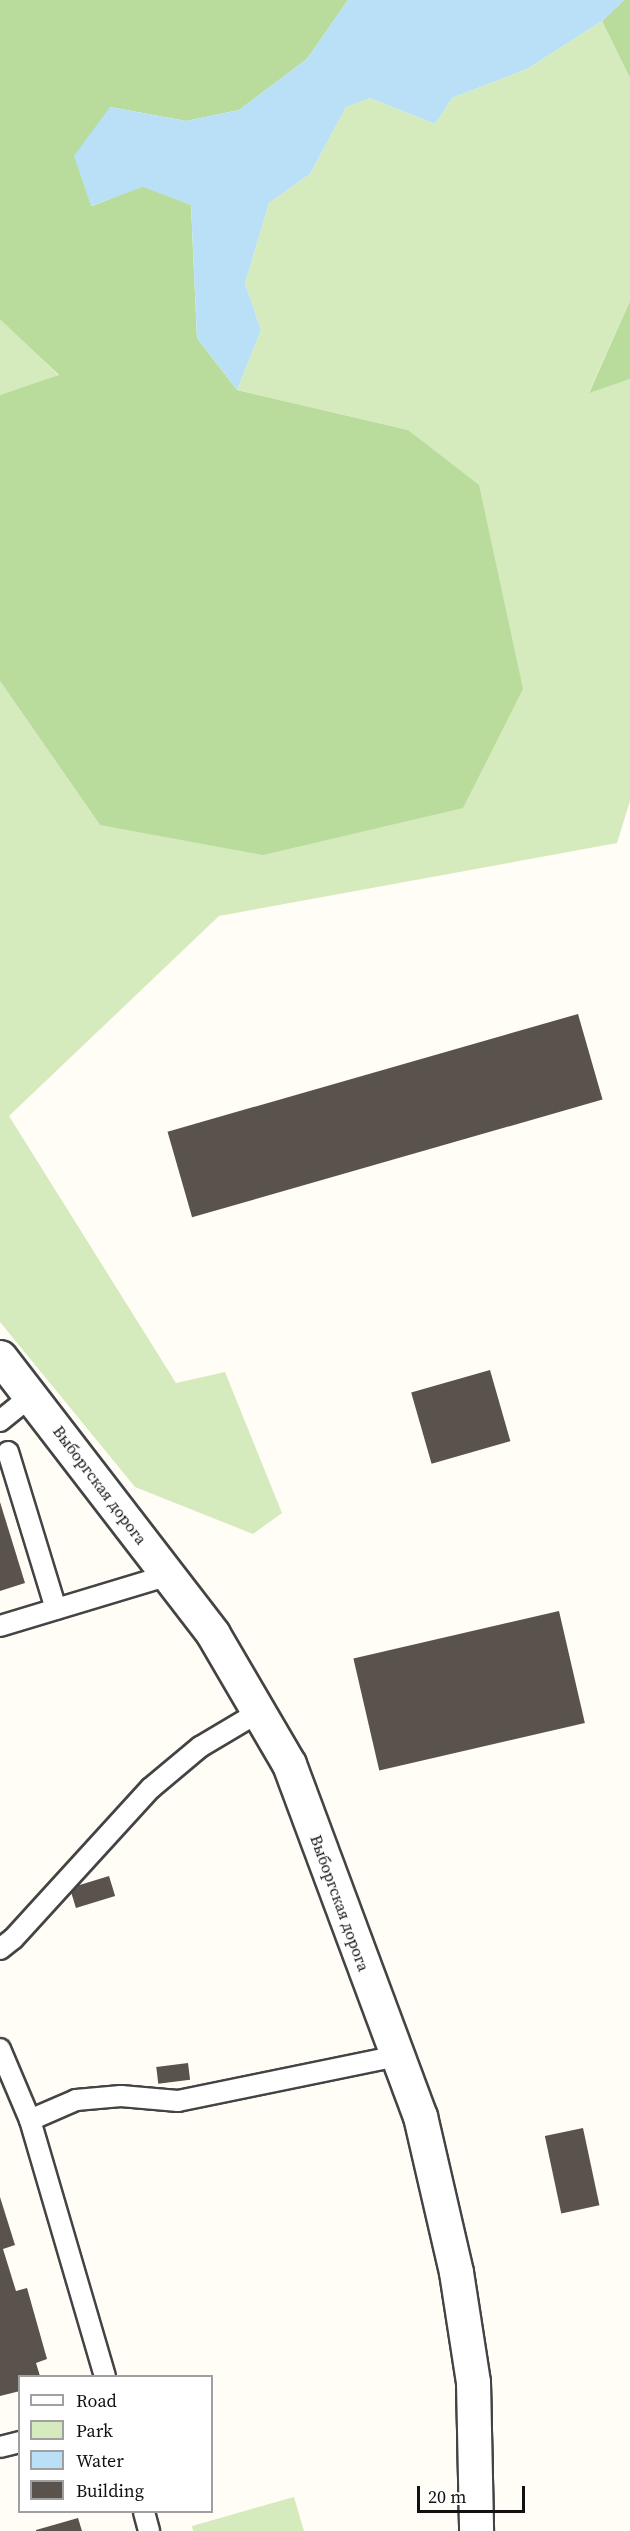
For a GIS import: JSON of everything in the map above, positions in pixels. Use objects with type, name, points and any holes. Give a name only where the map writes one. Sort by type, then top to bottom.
[{"type":"street","name":"Выборгская дорога","points":[[0,1357],[32,1395],[213,1634],[289,1764],[420,2116],[456,2272],[473,2382],[476,2531]]},
{"type":"lane","points":[[0,1421],[32,1395]]},
{"type":"lane","points":[[8,1452],[56,1609]]},
{"type":"lane","points":[[0,1626],[169,1575]]},
{"type":"lane","points":[[0,1948],[13,1939],[151,1788],[200,1747],[259,1712]]},
{"type":"lane","points":[[0,2049],[30,2120],[105,2375]]},
{"type":"lane","points":[[30,2120],[76,2100],[121,2096],[178,2101],[397,2056]]},
{"type":"lane","points":[[0,2447],[18,2442]]},
{"type":"lane","points":[[144,2513],[149,2531]]},
{"type":"green space","points":[[0,0],[348,0],[307,59],[239,110],[186,121],[110,107],[92,206],[143,186],[191,205],[197,338],[237,390],[408,430],[479,485],[523,689],[463,808],[263,855],[100,825],[0,681],[0,395],[59,375],[0,319]]},
{"type":"green space","points":[[624,0],[630,0],[630,78],[602,21]]},
{"type":"green space","points":[[602,21],[630,78],[630,301],[589,392],[630,379],[630,801],[617,843],[219,916],[9,1116],[176,1383],[225,1372],[282,1513],[253,1534],[135,1487],[0,1322],[0,681],[100,825],[408,430],[237,390],[261,330],[245,283],[269,203],[310,174],[346,107],[370,98],[435,124],[452,98],[527,69]]},
{"type":"green space","points":[[630,301],[630,379],[589,393]]},
{"type":"green space","points":[[0,319],[4,320],[59,376],[0,395]]},
{"type":"green space","points":[[294,2497],[304,2531],[193,2531],[192,2526]]},
{"type":"water","points":[[348,0],[624,0],[602,21],[527,69],[452,98],[435,124],[370,98],[346,107],[310,174],[269,203],[245,283],[261,330],[237,390],[197,338],[191,205],[143,187],[91,206],[74,156],[110,107],[186,121],[239,110],[307,59]]},
{"type":"building","points":[[578,1014],[603,1100],[192,1217],[168,1132]]},
{"type":"building","points":[[490,1370],[510,1441],[432,1464],[411,1393]]},
{"type":"building","points":[[0,1502],[25,1583],[0,1591]]},
{"type":"building","points":[[559,1611],[585,1723],[379,1771],[353,1658]]},
{"type":"building","points":[[109,1876],[115,1896],[76,1908],[70,1888]]},
{"type":"building","points":[[188,2063],[190,2080],[158,2084],[156,2067]]},
{"type":"building","points":[[583,2128],[599,2205],[561,2213],[545,2136]]},
{"type":"building","points":[[0,2197],[15,2245],[3,2249],[16,2291],[27,2288],[47,2359],[36,2363],[40,2375],[18,2375],[18,2392],[0,2396]]},
{"type":"building","points":[[78,2518],[82,2531],[36,2531],[36,2530]]}]
